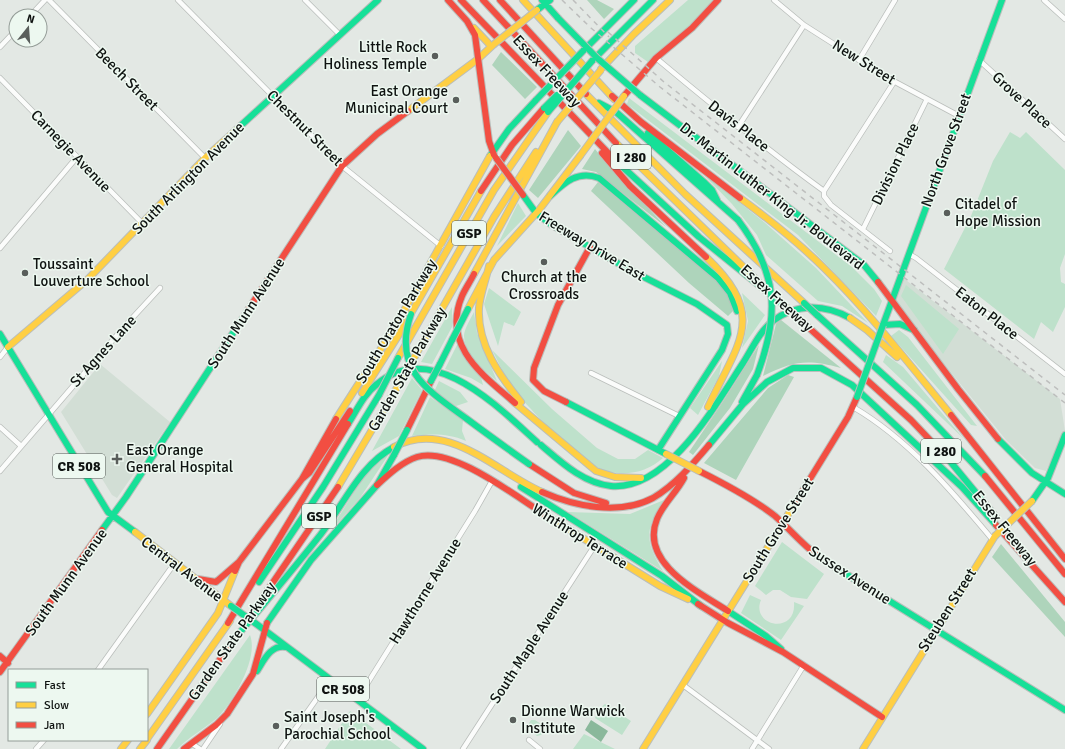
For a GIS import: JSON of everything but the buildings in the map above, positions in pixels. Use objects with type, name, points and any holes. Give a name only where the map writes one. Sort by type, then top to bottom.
[{"type":"main road","name":"South Arlington Avenue","points":[[8,347],[88,279],[143,224],[205,158],[378,0]]},
{"type":"main road","name":"Freeway Drive East","points":[[448,0],[467,21],[475,35],[489,141],[494,156],[536,213],[552,225],[628,269],[697,304],[724,322],[728,328],[728,334],[722,350],[679,416]]},
{"type":"main road","points":[[461,0],[622,166],[735,268],[786,308]]},
{"type":"main road","points":[[467,0],[510,52]]},
{"type":"main road","name":"Essex Freeway","points":[[483,0],[596,123],[667,194],[786,308],[882,392],[936,445],[1065,602]]},
{"type":"main road","name":"Essex Freeway","points":[[500,0],[591,98],[702,210],[817,315],[900,388],[950,438],[1005,499],[1065,574]]},
{"type":"main road","points":[[523,0],[643,129],[706,183],[712,190],[717,200]]},
{"type":"main road","name":"South Oraton Parkway","points":[[148,713],[216,618],[239,562],[302,478],[316,450],[387,341],[440,246],[514,124],[634,0]]},
{"type":"main road","points":[[302,478],[309,473],[412,314],[490,176],[509,149],[592,61],[654,0]]},
{"type":"main road","name":"Garden State Parkway","points":[[157,749],[334,493],[398,386],[504,200],[557,122],[601,70],[638,30],[670,0]]},
{"type":"main road","points":[[250,680],[257,664],[263,630],[268,618],[311,560],[354,514],[377,485],[407,430],[489,266],[550,196],[624,96],[656,58],[689,31],[718,0]]},
{"type":"main road","name":"North Grove Street","points":[[892,300],[1002,0]]},
{"type":"main road","name":"South Munn Avenue","points":[[0,672],[113,517],[342,166],[377,134],[478,59],[546,1]]},
{"type":"main road","name":"Dr. Martin Luther King Jr. Boulevard","points":[[546,1],[558,18],[597,58],[640,95],[855,258],[871,273],[996,437],[1021,463],[1046,483],[1065,494]]},
{"type":"main road","points":[[467,21],[492,46]]},
{"type":"main road","points":[[612,96],[641,122],[779,226],[811,255],[861,307],[995,468],[1065,559]]},
{"type":"main road","points":[[232,642],[330,522],[370,465],[380,455],[393,446],[424,438],[450,442],[468,449],[545,494],[569,502],[608,508],[623,507],[654,497],[673,485],[686,474],[731,417],[757,375],[766,353],[771,334],[773,314],[772,293],[760,254],[750,236],[738,220],[717,200],[659,152],[616,112],[591,98]]},
{"type":"main road","name":"Garden State Parkway","points":[[148,739],[316,499],[379,395],[398,358],[494,190],[546,110]]},
{"type":"main road","points":[[575,119],[620,176],[724,274],[733,286],[741,304],[744,322],[741,340],[692,435]]},
{"type":"main road","points":[[557,122],[464,292],[458,309],[457,326],[460,344],[472,365],[586,464],[598,472],[622,478],[652,476]]},
{"type":"main road","points":[[550,196],[575,176],[584,174],[593,175],[602,180],[710,271],[728,289],[737,310],[739,332],[733,357]]},
{"type":"main road","name":"Sussex Avenue","points":[[590,247],[558,305],[534,368],[533,380],[541,389],[727,486],[768,512],[817,556],[1065,710]]},
{"type":"main road","points":[[489,266],[479,308],[480,324],[486,346],[494,364],[508,386],[526,408],[553,436]]},
{"type":"main road","name":"South Grove Street","points":[[643,749],[853,407],[892,300]]},
{"type":"main road","points":[[228,624],[365,397],[373,386],[383,379],[398,372],[413,369],[430,370],[449,375],[480,394],[576,472],[597,483],[624,486],[640,482],[652,476],[670,462],[715,405],[766,328],[781,316],[803,308],[825,308],[848,317],[886,346],[929,390]]},
{"type":"main road","points":[[412,314],[406,331],[405,348],[408,364],[418,381],[432,394],[561,487],[582,498],[600,502],[624,502],[630,505]]},
{"type":"main road","points":[[883,326],[900,324],[916,332]]},
{"type":"main road","name":"Central Avenue","points":[[0,334],[47,415],[103,505],[113,517],[423,749]]},
{"type":"main road","points":[[731,417],[768,381],[785,371],[802,368],[815,368],[841,377],[956,481],[1065,602]]},
{"type":"main road","points":[[658,450],[679,416]]},
{"type":"main road","name":"Steuben Street","points":[[863,749],[935,629],[993,537],[1032,501],[1046,483],[1065,435]]},
{"type":"main road","name":"Winthrop Terrace","points":[[377,485],[405,461],[417,457],[430,455],[444,456],[457,461],[492,481],[660,586],[701,606],[722,620],[783,652],[882,717]]},
{"type":"main road","name":"Winthrop Terrace","points":[[686,474],[678,490],[656,521],[653,533],[655,550],[660,561],[670,571],[766,636],[783,652]]},
{"type":"main road","points":[[512,476],[520,486],[662,576],[701,606]]},
{"type":"main road","points":[[194,578],[208,582],[216,582],[224,576],[231,566],[239,562]]},
{"type":"main road","points":[[184,749],[191,742],[216,725],[226,714],[274,648],[280,646],[286,647]]},
{"type":"main road","points":[[0,656],[8,663]]},
{"type":"main road","points":[[121,749],[127,741]]},
{"type":"main road","name":"Garden State Parkway","points":[[140,749],[146,741]]},
{"type":"street","points":[[38,8],[45,0]]},
{"type":"street","name":"Beech Street","points":[[49,0],[205,158]]},
{"type":"street","name":"Chestnut Street","points":[[178,0],[342,166],[440,246]]},
{"type":"street","points":[[305,0],[340,35]]},
{"type":"street","name":"New Street","points":[[774,0],[804,25],[894,82],[959,116]]},
{"type":"street","points":[[859,60],[895,0]]},
{"type":"street","points":[[1044,0],[1065,18]]},
{"type":"street","points":[[738,127],[804,25]]},
{"type":"street","points":[[0,47],[8,38]]},
{"type":"street","name":"Davis Place","points":[[656,58],[738,127],[759,141],[824,191]]},
{"type":"street","name":"Grove Place","points":[[979,60],[1065,139]]},
{"type":"street","name":"Carnegie Avenue","points":[[0,78],[143,224]]},
{"type":"street","points":[[890,251],[831,205],[824,196],[824,191],[894,82]]},
{"type":"street","name":"Division Place","points":[[863,229],[927,99]]},
{"type":"street","points":[[0,248],[77,157]]},
{"type":"street","name":"Eaton Place","points":[[908,254],[916,258],[1065,374]]},
{"type":"street","name":"St Agnes Lane","points":[[0,471],[47,415],[160,288]]},
{"type":"street","name":"South Arlington Avenue","points":[[0,357],[8,347]]},
{"type":"street","points":[[591,372],[679,416]]},
{"type":"street","points":[[853,407],[878,422],[895,436],[952,493],[993,537]]},
{"type":"street","points":[[0,427],[21,446]]},
{"type":"street","name":"Hawthorne Avenue","points":[[357,700],[492,481]]},
{"type":"street","name":"South Maple Avenue","points":[[463,749],[595,545]]},
{"type":"street","points":[[99,669],[174,564]]},
{"type":"street","points":[[752,749],[804,665]]},
{"type":"street","points":[[281,749],[330,680]]},
{"type":"street","points":[[683,685],[769,749]]},
{"type":"street","points":[[203,749],[226,714]]},
{"type":"street","points":[[529,740],[540,749]]},
{"type":"street","points":[[36,749],[43,741]]},
{"type":"street","points":[[191,742],[200,749]]},
{"type":"shaded area","points":[[587,0],[597,0],[614,9],[604,19]]},
{"type":"shaded area","points":[[688,0],[713,0],[686,29],[648,62],[635,53],[635,46]]},
{"type":"shaded area","points":[[501,52],[537,87],[525,99],[492,65]]},
{"type":"shaded area","points":[[629,98],[852,267],[874,289],[882,301],[876,316],[798,235],[627,104]]},
{"type":"shaded area","points":[[568,130],[581,146],[538,198],[529,190]]},
{"type":"shaded area","points":[[1010,132],[1020,138],[1026,132],[1065,170],[1065,254],[1060,268],[1061,282],[1065,284],[1065,307],[1053,332],[1041,322],[1034,339],[944,269],[971,216],[993,161]]},
{"type":"shaded area","points":[[595,149],[610,168],[666,227],[596,172],[582,169]]},
{"type":"shaded area","points":[[702,173],[764,222],[816,268],[868,323],[842,306],[818,301],[766,255],[757,235],[732,204]]},
{"type":"shaded area","points":[[598,182],[715,280],[727,293],[733,311],[728,316],[689,283],[591,191]]},
{"type":"shaded area","points":[[518,203],[526,216],[497,246]]},
{"type":"shaded area","points":[[902,277],[1060,399],[1065,431],[1046,471],[1035,468],[1006,440],[892,300]]},
{"type":"shaded area","points":[[906,285],[959,329],[943,354],[901,296]]},
{"type":"shaded area","points":[[489,288],[521,312],[514,326],[504,322],[498,346],[484,304]]},
{"type":"shaded area","points":[[742,293],[765,315],[742,348],[748,321]]},
{"type":"shaded area","points":[[452,307],[452,327],[432,364],[421,362]]},
{"type":"shaded area","points":[[474,312],[477,333],[497,381],[476,362],[471,356],[465,343],[465,330]]},
{"type":"shaded area","points":[[781,320],[841,368],[819,363],[801,363],[783,367],[763,376],[776,324]]},
{"type":"shaded area","points":[[899,330],[908,337],[977,426],[971,425],[891,336]]},
{"type":"shaded area","points":[[458,343],[481,377],[483,385],[471,378],[445,369]]},
{"type":"shaded area","points":[[759,345],[753,369],[730,408],[693,455],[689,452]]},
{"type":"shaded area","points":[[492,350],[552,409],[597,448],[618,459],[635,459],[648,450],[663,458],[645,469],[632,473],[610,472],[587,461],[546,425],[516,392]]},
{"type":"shaded area","points":[[886,355],[903,367],[964,439],[883,362]]},
{"type":"shaded area","points":[[722,361],[719,376],[698,415],[690,408]]},
{"type":"shaded area","name":"East Orange General Hospital","points":[[100,364],[170,422],[117,498],[112,495],[61,412]]},
{"type":"shaded area","points":[[788,375],[794,377],[736,480],[704,463],[768,388]]},
{"type":"shaded area","points":[[412,378],[422,390],[399,436],[372,451]]},
{"type":"shaded area","points":[[439,381],[460,392],[468,402],[456,406],[434,392]]},
{"type":"shaded area","points":[[430,397],[463,420],[462,431],[466,441],[459,438],[439,435],[412,436]]},
{"type":"shaded area","points":[[391,451],[360,498],[335,526],[334,524],[367,474],[382,457]]},
{"type":"shaded area","points":[[664,500],[653,519],[649,535],[652,551],[663,571],[568,512],[630,514]]},
{"type":"shaded area","points":[[782,542],[824,574],[807,599],[791,597],[780,590],[773,590],[766,595],[755,586]]},
{"type":"shaded area","points":[[1001,544],[1065,622],[1065,637],[992,557]]},
{"type":"shaded area","points":[[750,595],[761,600],[759,609],[762,616],[767,621],[774,624],[789,620],[793,613],[794,602],[804,606],[781,640],[741,613]]},
{"type":"shaded area","points":[[250,635],[252,645],[248,667],[230,702],[217,718],[177,749],[169,749]]},
{"type":"shaded area","points":[[605,704],[631,721],[622,735],[595,718],[599,709]]},
{"type":"shaded area","points":[[350,711],[401,749],[325,749]]},
{"type":"shaded area","points":[[531,720],[535,720],[544,726],[545,730],[541,735],[537,736],[528,729],[528,725]]},
{"type":"shaded area","points":[[591,720],[608,731],[601,742],[585,730]]},
{"type":"shaded area","points":[[584,734],[615,749],[573,749]]},
{"type":"railway","points":[[562,0],[591,28],[660,87],[1065,403]]},
{"type":"railway","points":[[573,0],[609,37]]},
{"type":"railway","points":[[608,32],[664,82],[1065,395]]},
{"type":"traffic: fast","points":[[236,130],[378,0]]},
{"type":"traffic: fast","points":[[542,0],[558,18]]},
{"type":"traffic: fast","points":[[537,10],[550,0]]},
{"type":"traffic: fast","points":[[584,50],[634,0]]},
{"type":"traffic: fast","points":[[592,61],[653,0]]},
{"type":"traffic: fast","points":[[883,325],[1002,0]]},
{"type":"traffic: fast","points":[[558,18],[597,58],[640,95]]},
{"type":"traffic: fast","points":[[536,100],[583,51]]},
{"type":"traffic: fast","points":[[548,112],[592,61]]},
{"type":"traffic: fast","points":[[544,108],[557,95]]},
{"type":"traffic: fast","points":[[640,95],[864,265],[878,282]]},
{"type":"traffic: fast","points":[[490,156],[509,129],[536,100]]},
{"type":"traffic: fast","points":[[599,103],[616,112],[738,220]]},
{"type":"traffic: fast","points":[[648,133],[705,183],[712,190],[717,200]]},
{"type":"traffic: fast","points":[[615,160],[699,237],[786,307]]},
{"type":"traffic: fast","points":[[550,196],[561,186],[578,176],[585,175],[599,178],[718,278],[730,293],[737,311]]},
{"type":"traffic: fast","points":[[523,195],[536,213],[552,225],[628,269],[697,304],[727,325],[728,334],[722,350],[658,450]]},
{"type":"traffic: fast","points":[[738,220],[751,239],[761,258],[768,276],[771,294],[772,313],[769,332],[757,375]]},
{"type":"traffic: fast","points":[[804,303],[817,315]]},
{"type":"traffic: fast","points":[[541,445],[573,471],[591,481],[611,486],[632,484],[652,475],[671,460],[688,442],[719,400],[760,335],[773,321],[782,315],[801,308],[821,308],[831,310],[850,318]]},
{"type":"traffic: fast","points":[[452,340],[468,309]]},
{"type":"traffic: fast","points":[[102,530],[126,497],[248,310]]},
{"type":"traffic: fast","points":[[411,314],[406,333],[406,350],[410,364],[417,376],[427,388],[439,398],[529,464]]},
{"type":"traffic: fast","points":[[817,315],[917,405],[985,476]]},
{"type":"traffic: fast","points":[[883,325],[900,324],[914,330]]},
{"type":"traffic: fast","points":[[857,397],[883,325]]},
{"type":"traffic: fast","points":[[0,334],[108,512],[135,532]]},
{"type":"traffic: fast","points":[[440,364],[452,340]]},
{"type":"traffic: fast","points":[[379,395],[398,358]]},
{"type":"traffic: fast","points":[[431,381],[440,364]]},
{"type":"traffic: fast","points":[[709,445],[743,404],[767,382],[793,368],[821,368],[852,385],[962,487],[996,525]]},
{"type":"traffic: fast","points":[[348,424],[364,397],[377,384],[398,372],[420,369],[442,373],[463,383],[484,396],[537,442]]},
{"type":"traffic: fast","points":[[742,402],[757,375]]},
{"type":"traffic: fast","points":[[259,582],[323,487],[379,395]]},
{"type":"traffic: fast","points":[[566,402],[666,454]]},
{"type":"traffic: fast","points":[[394,455],[407,430]]},
{"type":"traffic: fast","points":[[1032,501],[1048,478],[1065,435]]},
{"type":"traffic: fast","points":[[998,439],[1032,473],[1065,494]]},
{"type":"traffic: fast","points":[[232,642],[321,534],[353,486],[371,464],[394,447]]},
{"type":"traffic: fast","points":[[267,623],[311,560],[377,485],[394,455]]},
{"type":"traffic: fast","points":[[949,460],[996,517]]},
{"type":"traffic: fast","points":[[521,487],[662,576],[701,606]]},
{"type":"traffic: fast","points":[[825,561],[1065,710]]},
{"type":"traffic: fast","points":[[231,606],[255,623]]},
{"type":"traffic: fast","points":[[728,611],[766,636],[781,649]]},
{"type":"traffic: fast","points":[[255,623],[423,749]]},
{"type":"traffic: fast","points":[[257,671],[272,650],[286,647]]},
{"type":"traffic: slow","points":[[523,0],[614,99]]},
{"type":"traffic: slow","points":[[601,69],[634,34],[670,0]]},
{"type":"traffic: slow","points":[[493,45],[537,10]]},
{"type":"traffic: slow","points":[[474,28],[491,46]]},
{"type":"traffic: slow","points":[[408,111],[478,59],[493,45]]},
{"type":"traffic: slow","points":[[557,122],[601,70]]},
{"type":"traffic: slow","points":[[586,94],[685,194],[804,303]]},
{"type":"traffic: slow","points":[[580,156],[624,96]]},
{"type":"traffic: slow","points":[[398,358],[494,190],[548,112]]},
{"type":"traffic: slow","points":[[474,274],[557,122]]},
{"type":"traffic: slow","points":[[8,347],[88,279],[205,158],[236,130]]},
{"type":"traffic: slow","points":[[616,143],[758,281]]},
{"type":"traffic: slow","points":[[414,358],[494,217],[536,152]]},
{"type":"traffic: slow","points":[[336,419],[396,325],[490,156]]},
{"type":"traffic: slow","points":[[468,309],[494,260],[539,210],[580,156]]},
{"type":"traffic: slow","points":[[362,393],[398,336],[481,191]]},
{"type":"traffic: slow","points":[[740,198],[794,240],[841,285],[951,415]]},
{"type":"traffic: slow","points":[[706,257],[725,278],[737,296],[742,313],[742,329],[737,346],[708,407]]},
{"type":"traffic: slow","points":[[489,266],[479,308],[479,321],[482,334],[491,358],[505,381],[521,402]]},
{"type":"traffic: slow","points":[[786,307],[798,318]]},
{"type":"traffic: slow","points":[[850,318],[867,330],[897,357]]},
{"type":"traffic: slow","points":[[398,386],[414,358]]},
{"type":"traffic: slow","points":[[338,487],[398,386]]},
{"type":"traffic: slow","points":[[515,403],[596,471],[615,477],[641,478]]},
{"type":"traffic: slow","points":[[394,447],[414,440],[433,439],[452,443],[471,451],[542,492]]},
{"type":"traffic: slow","points":[[666,454],[699,471]]},
{"type":"traffic: slow","points":[[643,749],[797,500]]},
{"type":"traffic: slow","points":[[995,536],[1032,501]]},
{"type":"traffic: slow","points":[[544,514],[660,586],[688,599]]},
{"type":"traffic: slow","points":[[135,532],[231,606]]},
{"type":"traffic: slow","points":[[863,749],[995,536]]},
{"type":"traffic: slow","points":[[148,713],[218,613],[235,571]]},
{"type":"traffic: slow","points":[[148,738],[230,621]]},
{"type":"traffic: slow","points":[[121,749],[127,741]]},
{"type":"traffic: slow","points":[[140,749],[146,741]]},
{"type":"traffic: jam","points":[[448,0],[467,21],[475,35],[489,141],[494,155]]},
{"type":"traffic: jam","points":[[461,0],[615,160]]},
{"type":"traffic: jam","points":[[483,0],[616,143]]},
{"type":"traffic: jam","points":[[500,0],[586,94]]},
{"type":"traffic: jam","points":[[624,96],[656,58],[692,28],[718,0]]},
{"type":"traffic: jam","points":[[612,96],[641,122],[740,198]]},
{"type":"traffic: jam","points":[[481,191],[512,145],[544,108]]},
{"type":"traffic: jam","points":[[248,310],[342,166],[377,134],[408,111]]},
{"type":"traffic: jam","points":[[602,153],[630,186],[706,257]]},
{"type":"traffic: jam","points":[[496,158],[523,195]]},
{"type":"traffic: jam","points":[[566,402],[544,391],[533,380],[534,368],[558,305],[590,247]]},
{"type":"traffic: jam","points":[[474,274],[462,296],[457,314],[457,330],[461,344],[469,358],[479,370],[490,382],[515,403]]},
{"type":"traffic: jam","points":[[878,282],[958,389],[998,439]]},
{"type":"traffic: jam","points":[[798,318],[911,420],[949,460]]},
{"type":"traffic: jam","points":[[407,430],[431,381]]},
{"type":"traffic: jam","points":[[797,500],[848,417],[857,397]]},
{"type":"traffic: jam","points":[[302,479],[309,473],[350,411]]},
{"type":"traffic: jam","points":[[951,415],[1065,559]]},
{"type":"traffic: jam","points":[[235,571],[239,562],[302,479],[336,419]]},
{"type":"traffic: jam","points":[[228,623],[348,424]]},
{"type":"traffic: jam","points":[[542,492],[582,505],[611,508],[626,507],[653,498],[661,493],[676,481],[709,445]]},
{"type":"traffic: jam","points":[[377,485],[406,462],[417,457],[431,456],[447,459],[482,474],[544,514]]},
{"type":"traffic: jam","points":[[529,464],[574,493],[606,503]]},
{"type":"traffic: jam","points":[[699,471],[766,509],[825,561]]},
{"type":"traffic: jam","points":[[985,476],[1065,574]]},
{"type":"traffic: jam","points":[[684,478],[657,519],[654,535],[656,549],[664,562],[675,574],[702,595],[728,611]]},
{"type":"traffic: jam","points":[[263,597],[338,487]]},
{"type":"traffic: jam","points":[[996,525],[1065,602]]},
{"type":"traffic: jam","points":[[0,672],[102,530]]},
{"type":"traffic: jam","points":[[198,579],[216,582],[239,562]]},
{"type":"traffic: jam","points":[[698,604],[728,623],[783,652],[882,717]]},
{"type":"traffic: jam","points":[[184,749],[216,725],[227,714],[253,674],[267,623]]},
{"type":"traffic: jam","points":[[157,749],[235,638]]},
{"type":"traffic: jam","points":[[0,656],[8,663]]},
{"type":"place","name":"Little Rock Holiness Temple","points":[[435,56]]},
{"type":"place","name":"East Orange Municipal Court","points":[[456,100]]},
{"type":"place","name":"Citadel of Hope Mission","points":[[947,213]]},
{"type":"place","name":"Church at the Crossroads","points":[[544,262]]},
{"type":"place","name":"Toussaint Louverture School","points":[[25,273]]},
{"type":"place","name":"East Orange General Hospital","points":[[117,459]]},
{"type":"place","name":"Dionne Warwick Institute","points":[[513,720]]},
{"type":"place","name":"Saint Joseph's Parochial School","points":[[276,726]]}]
